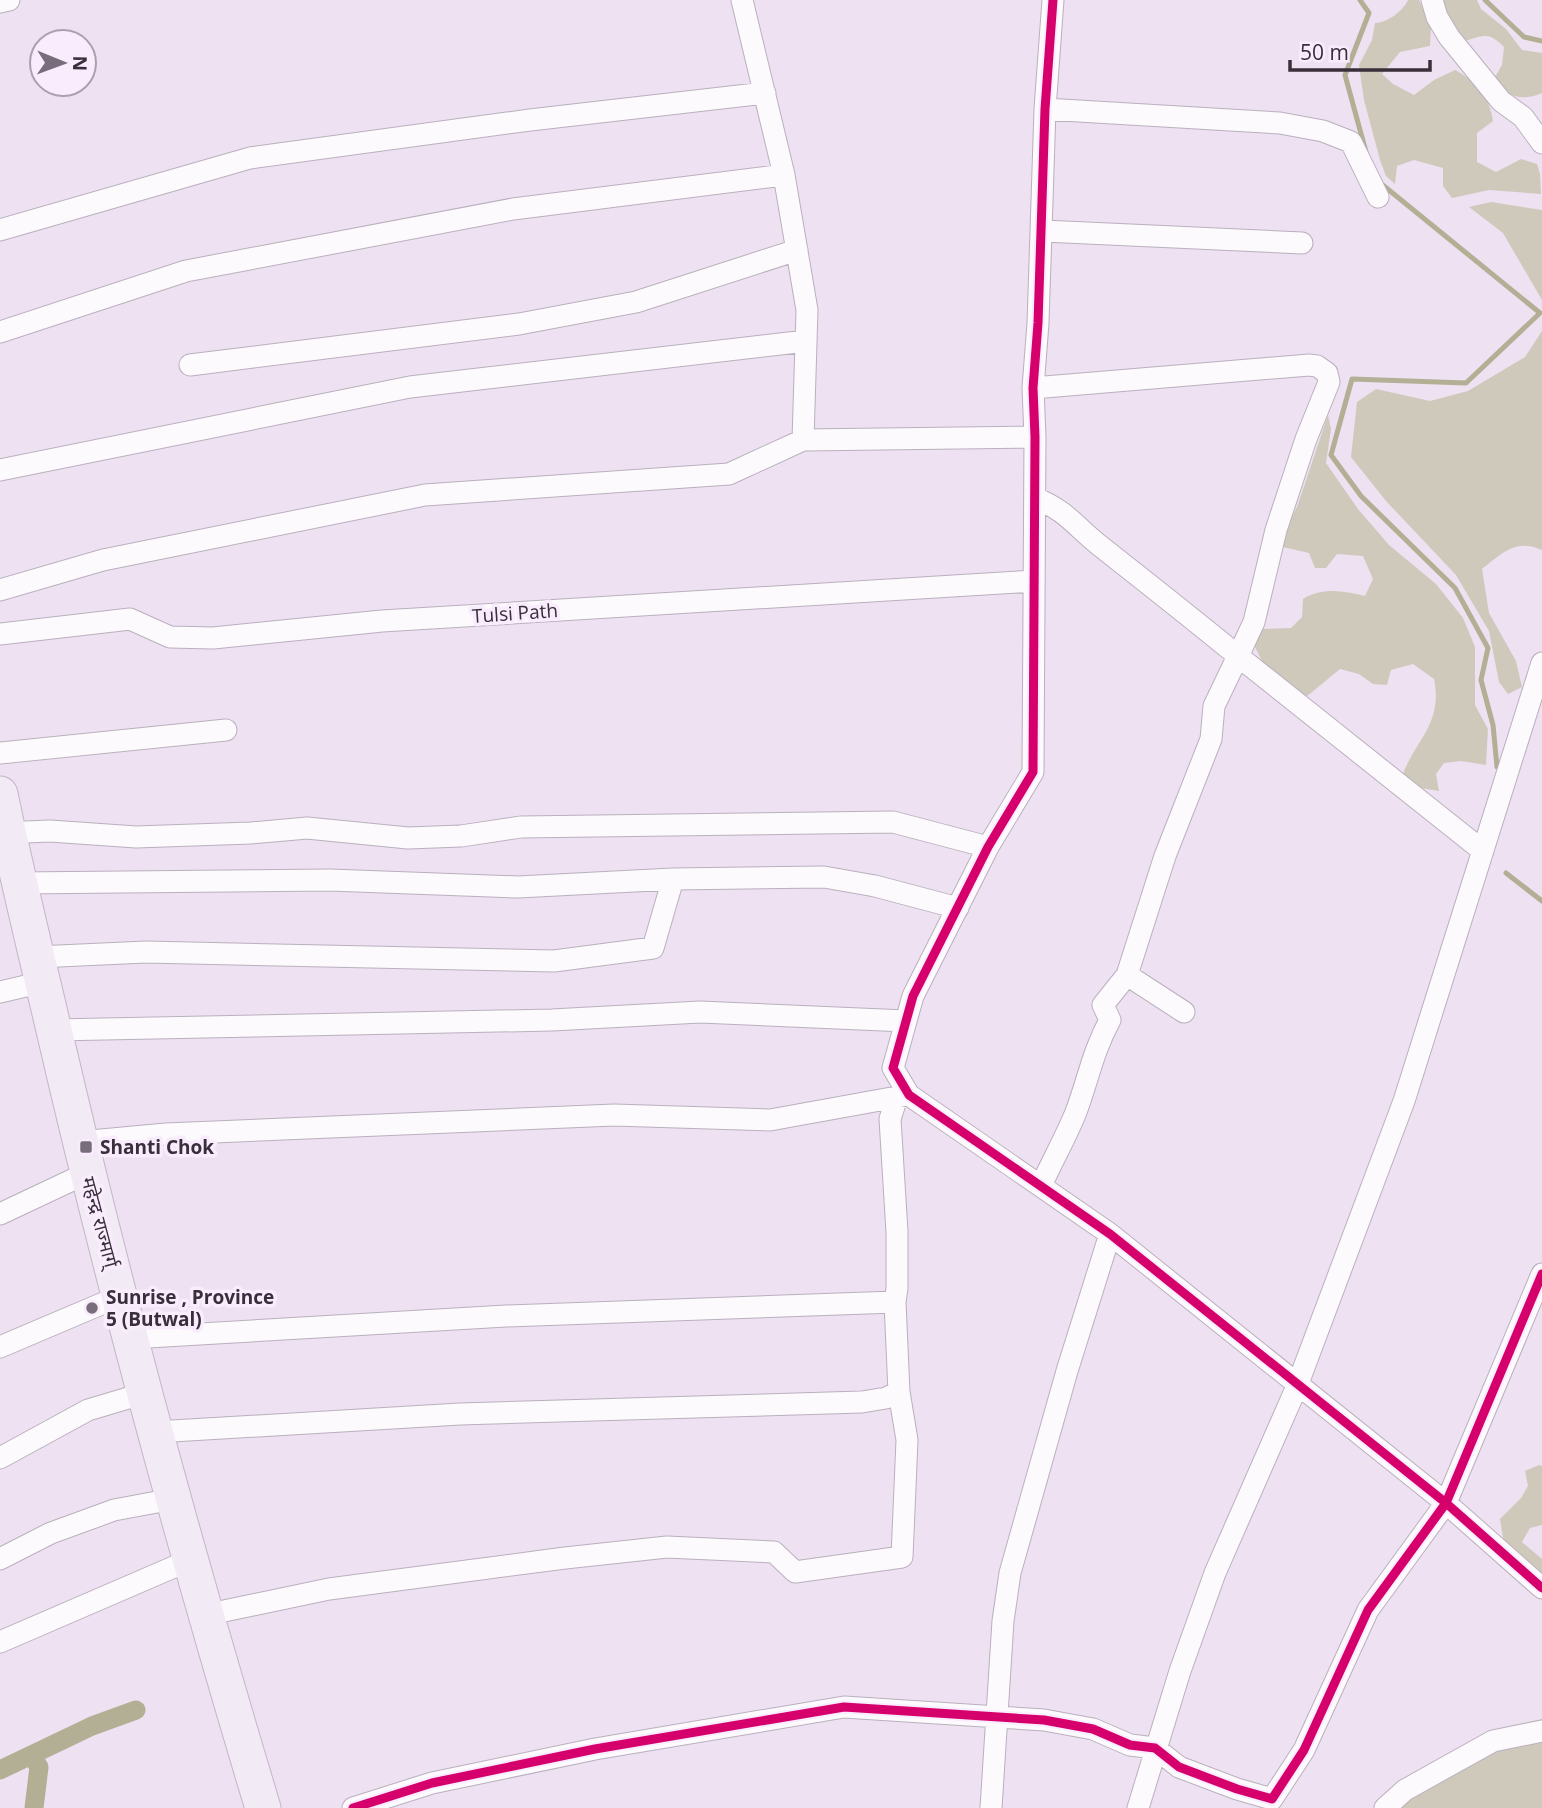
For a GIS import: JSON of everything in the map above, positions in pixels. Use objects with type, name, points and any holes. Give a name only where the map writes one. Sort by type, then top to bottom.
[{"type":"highway","name":"महेन्द्र राज्मार्ग्","points":[[0,794],[4,832],[40,969],[83,1157],[205,1615],[263,1808]]},
{"type":"street","points":[[0,2],[9,0]]},
{"type":"street","points":[[742,0],[785,175],[807,310],[803,440]]},
{"type":"street","points":[[1053,0],[1045,109],[1042,232],[1033,388],[1033,772],[988,848],[913,996],[893,1068],[903,1096],[1110,1234],[1446,1503],[1542,1588]]},
{"type":"street","points":[[1432,0],[1437,18],[1466,59],[1501,101],[1523,117],[1542,143]]},
{"type":"street","points":[[0,230],[250,158],[530,120],[765,93]]},
{"type":"street","points":[[1045,109],[1280,122],[1323,131],[1351,142],[1378,197]]},
{"type":"street","points":[[0,332],[186,271],[513,209],[785,175]]},
{"type":"street","points":[[1042,232],[1302,243]]},
{"type":"street","points":[[190,365],[519,324],[636,302],[797,250]]},
{"type":"street","points":[[0,470],[410,387],[806,341]]},
{"type":"street","points":[[1033,388],[1309,365],[1317,366],[1327,373],[1329,382],[1306,439],[1276,530],[1254,622],[1214,706],[1210,739],[1165,856],[1127,975],[1103,1005],[1110,1020],[1100,1037],[1087,1071],[1075,1113],[1041,1186]]},
{"type":"street","points":[[0,590],[103,560],[425,495],[729,474],[803,440],[1035,437]]},
{"type":"street","points":[[1035,498],[1065,513],[1090,538],[1483,851]]},
{"type":"street","name":"Tulsi Path","points":[[0,634],[130,619],[170,637],[213,638],[382,621],[1034,581]]},
{"type":"street","points":[[1138,1808],[1155,1748],[1215,1573],[1298,1385],[1404,1101],[1542,663]]},
{"type":"street","points":[[0,753],[226,730]]},
{"type":"street","points":[[4,832],[136,836],[251,833],[307,828],[408,838],[461,835],[522,827],[893,822],[988,848]]},
{"type":"street","points":[[18,883],[330,880],[518,887],[673,879],[824,877],[875,886],[958,908]]},
{"type":"street","points":[[0,992],[40,969],[146,952],[554,961],[653,948],[673,879]]},
{"type":"street","points":[[1127,975],[1184,1012]]},
{"type":"street","points":[[54,1030],[552,1020],[700,1012],[906,1021]]},
{"type":"street","points":[[0,1214],[83,1157],[166,1134],[614,1115],[769,1120],[903,1096]]},
{"type":"street","points":[[205,1615],[329,1589],[667,1547],[774,1552],[795,1573],[902,1558],[907,1440],[899,1392],[895,1302],[897,1232],[890,1119],[903,1096]]},
{"type":"street","points":[[991,1808],[1003,1621],[1010,1573],[1066,1371],[1110,1234]]},
{"type":"street","points":[[353,1808],[432,1783],[595,1749],[844,1707],[1044,1720],[1093,1729],[1130,1745],[1155,1748],[1179,1767],[1272,1799],[1304,1751],[1368,1610],[1446,1503],[1542,1274]]},
{"type":"street","points":[[0,1347],[120,1296]]},
{"type":"street","points":[[131,1338],[506,1316],[895,1302]]},
{"type":"street","points":[[155,1432],[460,1415],[862,1402],[886,1398],[899,1392]]},
{"type":"street","points":[[0,1458],[89,1410],[145,1393]]},
{"type":"street","points":[[0,1559],[51,1534],[114,1510],[173,1499]]},
{"type":"street","points":[[0,1642],[190,1560]]},
{"type":"street","points":[[1385,1808],[1405,1790],[1493,1741],[1542,1731]]},
{"type":"shaded area","points":[[1408,0],[1419,0],[1431,27],[1430,46],[1400,52],[1382,74],[1393,84],[1414,95],[1434,80],[1455,70],[1469,79],[1485,97],[1493,121],[1477,133],[1477,162],[1496,172],[1521,159],[1537,164],[1541,194],[1489,190],[1452,198],[1443,186],[1443,168],[1414,160],[1397,166],[1395,184],[1386,176],[1364,100],[1359,65],[1372,40],[1375,23],[1394,16]]},
{"type":"shaded area","points":[[1438,0],[1477,0],[1481,9],[1506,29],[1522,50],[1542,53],[1542,93],[1528,97],[1516,96],[1492,82],[1502,65],[1504,47],[1486,36],[1465,41]]},
{"type":"shaded area","points":[[1491,202],[1542,210],[1542,300],[1503,233],[1469,207]]},
{"type":"shaded area","points":[[1542,331],[1542,550],[1524,546],[1510,549],[1482,569],[1489,613],[1516,661],[1522,687],[1508,694],[1499,682],[1489,631],[1456,575],[1386,501],[1351,457],[1357,402],[1376,389],[1430,401],[1468,391],[1525,357]]},
{"type":"shaded area","points":[[1328,415],[1331,429],[1326,463],[1358,509],[1389,545],[1436,584],[1463,618],[1475,647],[1475,705],[1488,729],[1486,765],[1461,761],[1444,763],[1436,774],[1439,791],[1415,787],[1402,776],[1432,720],[1436,695],[1434,679],[1413,664],[1391,670],[1387,685],[1373,684],[1359,674],[1340,669],[1306,697],[1263,663],[1254,645],[1263,629],[1291,628],[1302,617],[1303,599],[1326,591],[1365,596],[1373,579],[1363,556],[1337,554],[1326,568],[1315,568],[1309,553],[1283,547],[1286,528],[1297,507]]},
{"type":"shaded area","points":[[1542,1466],[1542,1525],[1530,1528],[1522,1542],[1542,1559],[1542,1577],[1504,1544],[1500,1519],[1521,1498],[1528,1486],[1525,1471]]},
{"type":"shaded area","points":[[1542,1719],[1542,1808],[1391,1808],[1493,1730]]},
{"type":"waterway","points":[[1360,0],[1369,13],[1345,75],[1366,152]]},
{"type":"waterway","points":[[1485,0],[1524,37],[1542,41]]},
{"type":"waterway","points":[[1379,182],[1540,313],[1466,383],[1352,379],[1331,455],[1361,496],[1455,588],[1488,648],[1481,680],[1493,725],[1497,767]]},
{"type":"waterway","points":[[1506,873],[1542,901]]},
{"type":"waterway","points":[[0,1770],[92,1726],[136,1710]]},
{"type":"waterway","points":[[32,1756],[39,1767],[34,1808]]},
{"type":"cycle path","points":[[1053,0],[1045,109],[1038,323],[1033,388],[1033,772],[988,847],[913,996],[893,1068],[909,1095],[1110,1234],[1446,1503],[1542,1588]]},
{"type":"cycle path","points":[[353,1808],[432,1783],[595,1749],[844,1707],[1044,1720],[1093,1729],[1130,1745],[1155,1748],[1179,1767],[1272,1799],[1304,1750],[1368,1610],[1446,1503],[1542,1274]]},
{"type":"place","name":"Shanti Chok","points":[[86,1147]]},
{"type":"place","name":"Sunrise , Province 5 (Butwal)","points":[[92,1308]]}]
